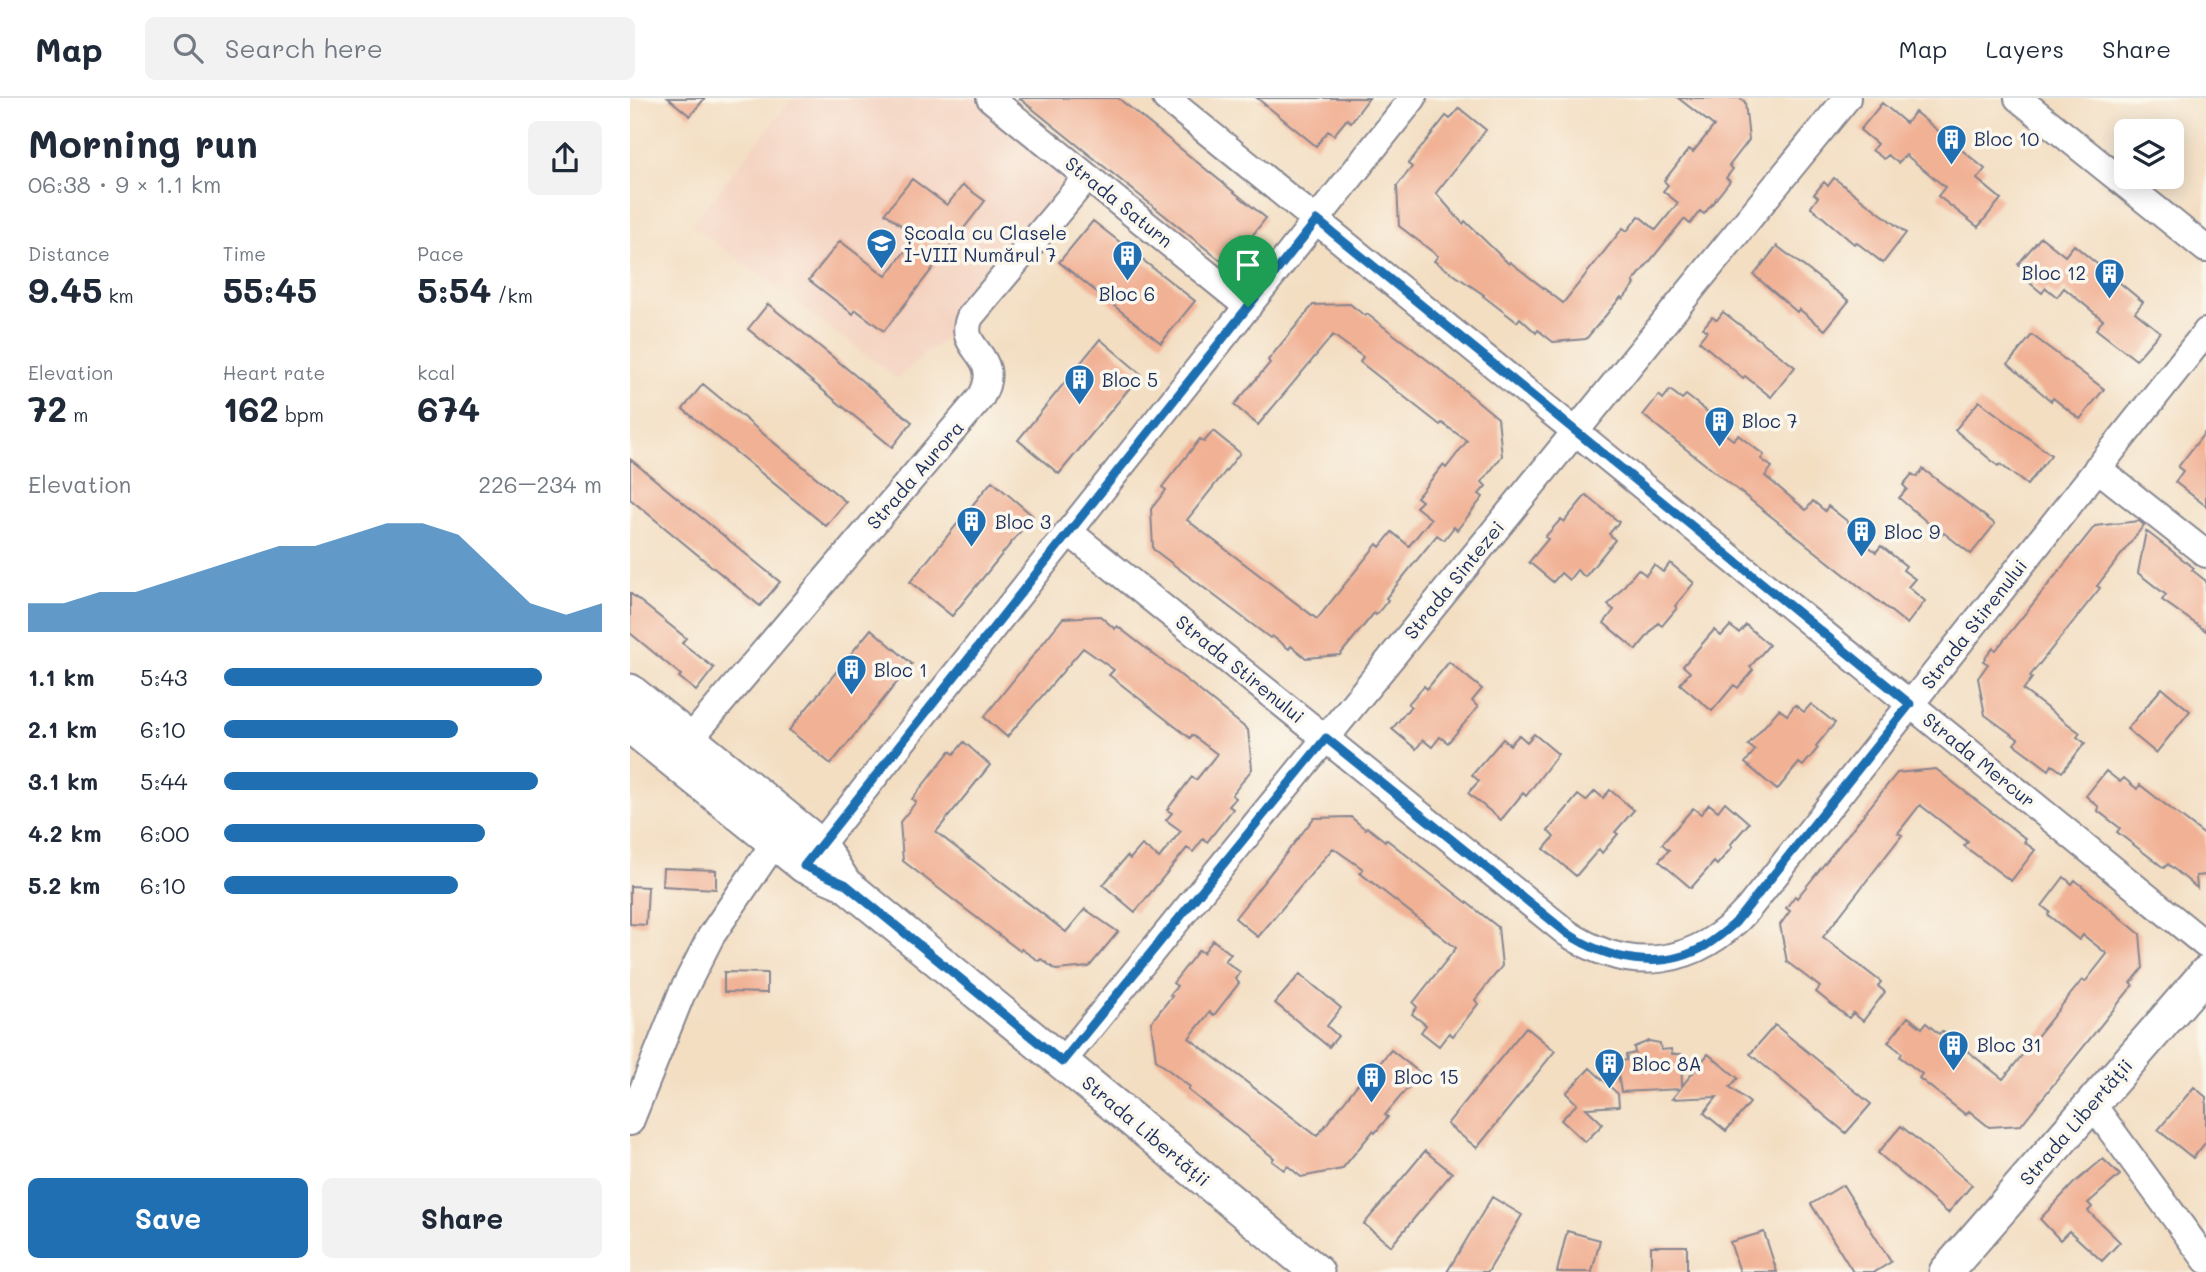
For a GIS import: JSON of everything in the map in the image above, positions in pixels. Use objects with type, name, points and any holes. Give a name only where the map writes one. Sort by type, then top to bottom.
[{"type":"main road","name":"Strada Libertății","points":[[630,691],[681,750],[775,842],[812,855]]},
{"type":"main road","name":"Strada Libertății","points":[[630,726],[681,750],[1317,1272]]},
{"type":"main road","name":"Strada Libertății","points":[[1946,1272],[2206,973]]},
{"type":"street","name":"Strada Saturn","points":[[990,98],[1248,307]]},
{"type":"street","name":"Strada Mercur","points":[[1166,98],[2206,945]]},
{"type":"street","points":[[812,855],[1413,98]]},
{"type":"street","name":"Strada Sintezei","points":[[1062,1062],[1847,98]]},
{"type":"street","points":[[2018,98],[2206,249]]},
{"type":"street","name":"Strada Aurora","points":[[681,750],[981,397],[987,387],[987,368],[984,358],[966,334],[970,317],[1087,177]]},
{"type":"street","name":"Strada Stirenului","points":[[1069,532],[1567,933],[1598,950],[1635,960],[1666,959],[1704,946],[1735,923],[2206,332]]},
{"type":"street","points":[[2096,468],[2206,554]]},
{"type":"street","points":[[630,1122],[681,995],[705,948],[775,842]]},
{"type":"street","points":[[2092,1104],[2206,1260]]},
{"type":"shaded area","name":"Școala cu Clasele I-VIII Numărul 7","points":[[792,98],[990,98],[1087,177],[970,317],[897,378],[692,225]]},
{"type":"building","points":[[668,98],[705,98],[690,116]]},
{"type":"building","points":[[1019,98],[1118,98],[1266,218],[1248,241],[1241,235],[1220,260]]},
{"type":"building","points":[[1257,98],[1369,98],[1351,122],[1347,119],[1334,135],[1328,131],[1316,146]]},
{"type":"building","points":[[1678,98],[1740,98],[1745,102],[1749,140],[1729,166],[1733,169],[1726,178],[1730,181],[1704,214],[1700,211],[1690,224],[1684,219],[1633,282],[1635,284],[1623,299],[1621,297],[1586,339],[1553,342],[1538,330],[1536,333],[1520,318],[1517,322],[1484,295],[1434,261],[1438,256],[1399,226],[1397,186],[1412,167],[1408,164],[1446,116],[1450,119],[1459,108],[1486,130],[1436,193],[1463,224],[1465,221],[1509,264],[1510,262],[1563,303],[1623,228],[1627,231],[1639,216],[1656,230],[1678,203],[1663,191],[1668,185],[1664,181],[1689,149],[1693,152],[1714,126]]},
{"type":"building","name":"Bloc 10","points":[[1882,103],[1906,123],[1915,112],[1985,169],[1977,179],[2001,199],[1978,227],[1938,196],[1945,187],[1906,155],[1898,163],[1888,155],[1884,159],[1872,150],[1877,144],[1860,130]]},
{"type":"building","points":[[1834,178],[1906,233],[1883,263],[1856,242],[1854,244],[1811,207],[1818,197],[1814,194],[1824,182],[1828,186]]},
{"type":"building","points":[[912,179],[947,205],[963,185],[985,201],[884,331],[856,310],[853,314],[809,280],[840,241],[886,276],[916,237],[885,213]]},
{"type":"building","name":"Bloc 6","points":[[1093,221],[1195,301],[1161,343],[1059,262]]},
{"type":"building","name":"Bloc 12","points":[[2041,237],[2065,256],[2074,245],[2143,302],[2135,312],[2160,332],[2136,360],[2096,329],[2103,320],[2064,288],[2057,297],[2046,288],[2042,293],[2030,283],[2035,277],[2018,264]]},
{"type":"building","points":[[1777,246],[1849,301],[1825,330],[1799,309],[1797,312],[1754,275]]},
{"type":"building","points":[[768,304],[912,422],[892,447],[748,329]]},
{"type":"building","points":[[1350,304],[1434,365],[1498,418],[1502,456],[1482,482],[1486,486],[1479,494],[1483,497],[1457,530],[1454,527],[1444,540],[1437,535],[1386,598],[1388,600],[1376,615],[1374,613],[1340,655],[1306,658],[1291,646],[1289,649],[1272,636],[1270,638],[1153,549],[1151,509],[1166,490],[1162,487],[1200,439],[1204,442],[1213,431],[1240,453],[1187,520],[1317,619],[1377,544],[1380,547],[1392,532],[1409,546],[1431,519],[1416,507],[1422,501],[1417,497],[1443,465],[1446,468],[1467,441],[1442,423],[1440,425],[1360,362],[1363,357],[1333,335],[1258,425],[1234,405],[1270,363],[1268,360],[1313,305]]},
{"type":"building","points":[[1723,312],[1795,367],[1771,397],[1745,376],[1743,378],[1699,341],[1707,331],[1703,328],[1712,317],[1717,320]]},
{"type":"building","points":[[2032,335],[2104,389],[2080,419],[2053,398],[2051,401],[2008,364]]},
{"type":"building","name":"Bloc 5","points":[[1100,339],[1141,374],[1059,474],[1018,440]]},
{"type":"building","points":[[703,384],[846,502],[826,526],[683,409]]},
{"type":"building","points":[[1670,390],[1682,399],[1686,395],[1709,413],[1705,418],[1733,440],[1738,435],[1764,455],[1761,459],[1772,467],[1765,476],[1806,510],[1813,501],[1825,511],[1828,506],[1852,525],[1848,530],[1876,552],[1881,546],[1906,566],[1903,570],[1915,579],[1908,587],[1925,601],[1907,624],[1643,415],[1659,395],[1663,399]]},
{"type":"building","points":[[1979,401],[2051,455],[2027,485],[2000,464],[1998,466],[1955,430]]},
{"type":"building","points":[[2206,431],[2206,506],[2175,482],[2183,471],[2178,467]]},
{"type":"building","points":[[630,459],[780,582],[760,606],[630,499]]},
{"type":"building","points":[[1923,469],[1995,524],[1971,554],[1944,533],[1942,535],[1899,498],[1907,489],[1903,485],[1912,474],[1917,477]]},
{"type":"building","name":"Bloc 3","points":[[992,481],[1033,516],[952,616],[910,582]]},
{"type":"building","points":[[1586,495],[1619,522],[1609,534],[1615,540],[1585,577],[1577,570],[1569,580],[1561,573],[1553,582],[1529,562],[1548,539],[1545,537],[1561,519],[1564,522]]},
{"type":"building","points":[[2139,521],[2144,525],[2097,586],[2100,588],[2030,676],[2032,678],[2023,690],[2080,733],[2077,737],[2085,743],[2062,772],[2052,765],[2049,770],[2014,744],[2018,739],[1985,715],[1978,678],[1988,664],[1983,661],[1993,648],[1996,650],[2095,526]]},
{"type":"building","points":[[2146,531],[2194,568],[2192,570],[2206,581],[2206,631],[2162,600],[2166,595],[2138,573]]},
{"type":"building","points":[[1670,563],[1694,583],[1662,626],[1658,623],[1636,650],[1604,623],[1614,610],[1608,605],[1638,569],[1646,575],[1654,565],[1663,572]]},
{"type":"building","points":[[630,593],[686,638],[682,643],[714,668],[696,691],[679,677],[681,675],[630,633]]},
{"type":"building","points":[[1100,616],[1115,629],[1117,626],[1248,730],[1252,769],[1232,795],[1236,798],[1229,806],[1233,809],[1207,842],[1203,839],[1193,852],[1187,848],[1135,912],[1103,885],[1127,856],[1130,859],[1142,845],[1159,858],[1181,831],[1166,820],[1172,813],[1167,810],[1192,777],[1196,780],[1217,754],[1192,735],[1190,738],[1109,675],[1114,670],[1083,648],[1007,737],[984,717],[1063,618]]},
{"type":"building","points":[[1746,625],[1769,645],[1750,667],[1753,670],[1738,688],[1734,685],[1712,711],[1680,684],[1690,672],[1683,666],[1714,630],[1721,636],[1730,626],[1739,633]]},
{"type":"building","name":"Bloc 1","points":[[871,629],[912,664],[831,764],[789,730]]},
{"type":"building","points":[[1449,662],[1482,689],[1472,701],[1478,707],[1448,743],[1440,737],[1432,747],[1423,740],[1416,749],[1392,729],[1411,706],[1408,704],[1424,686],[1427,689]]},
{"type":"building","points":[[2162,688],[2190,711],[2156,753],[2127,729]]},
{"type":"building","points":[[1811,704],[1835,723],[1803,766],[1799,763],[1777,790],[1745,763],[1755,750],[1748,745],[1779,709],[1787,715],[1795,705],[1804,712]]},
{"type":"building","points":[[1534,734],[1558,754],[1526,796],[1523,793],[1501,820],[1468,793],[1479,781],[1472,775],[1503,739],[1510,745],[1519,735],[1527,742]]},
{"type":"building","points":[[964,742],[990,765],[936,832],[1066,932],[1085,909],[1118,932],[1089,967],[1056,970],[1041,959],[1039,961],[1021,949],[1020,951],[903,861],[900,822],[916,802],[912,799],[950,751],[954,754]]},
{"type":"building","points":[[1936,769],[2026,839],[2024,842],[2035,850],[2011,881],[1964,846],[1968,842],[1920,805],[1898,833],[1902,835],[1823,937],[1881,982],[1878,986],[1885,992],[1863,1021],[1853,1013],[1849,1018],[1816,992],[1820,987],[1787,962],[1780,925],[1790,911],[1786,908],[1795,896],[1797,898],[1897,773]]},
{"type":"building","points":[[2106,771],[2120,782],[2124,778],[2137,789],[2140,785],[2206,836],[2206,875],[2196,876],[2197,888],[2168,864],[2164,868],[2117,832],[2120,828],[2098,811],[2099,807],[2086,796]]},
{"type":"building","points":[[1610,790],[1634,810],[1615,832],[1618,834],[1602,853],[1599,849],[1576,876],[1544,849],[1554,837],[1548,831],[1578,795],[1586,801],[1595,791],[1603,798]]},
{"type":"building","points":[[1725,802],[1749,823],[1717,865],[1714,862],[1691,888],[1659,861],[1669,850],[1662,844],[1693,808],[1701,814],[1709,804],[1718,811]]},
{"type":"building","points":[[1351,817],[1365,829],[1367,827],[1385,841],[1386,839],[1498,927],[1502,966],[1475,1000],[1478,1004],[1453,1036],[1449,1033],[1439,1046],[1421,1032],[1426,1025],[1412,1014],[1417,1007],[1413,1003],[1456,948],[1360,873],[1363,869],[1333,848],[1258,937],[1235,918],[1314,818]]},
{"type":"building","points":[[663,868],[716,870],[716,889],[662,886]]},
{"type":"building","points":[[2064,877],[2072,884],[2075,880],[2140,934],[2143,968],[2131,983],[2133,985],[2021,1125],[1989,1127],[1969,1111],[1966,1115],[1919,1078],[1922,1074],[1900,1057],[1902,1053],[1888,1042],[1908,1017],[1922,1028],[1926,1023],[1939,1034],[1942,1031],[2003,1079],[2082,980],[2085,982],[2107,954],[2083,935],[2079,940],[2048,915],[2050,912],[2042,906]]},
{"type":"building","points":[[630,886],[648,887],[646,925],[630,924]]},
{"type":"building","points":[[1213,940],[1231,954],[1225,961],[1240,972],[1235,979],[1239,983],[1214,1015],[1210,1012],[1189,1038],[1317,1136],[1376,1061],[1379,1064],[1391,1050],[1420,1073],[1385,1115],[1388,1117],[1375,1133],[1373,1131],[1342,1169],[1301,1177],[1288,1166],[1284,1170],[1272,1161],[1274,1158],[1188,1090],[1190,1087],[1156,1060],[1151,1022],[1172,996],[1170,995],[1177,986],[1173,983],[1199,950],[1203,953]]},
{"type":"building","points":[[724,972],[767,973],[767,993],[724,992]]},
{"type":"building","points":[[1300,974],[1341,1008],[1327,1026],[1338,1036],[1329,1047],[1275,1003]]},
{"type":"building","points":[[1775,1025],[1871,1104],[1846,1133],[1750,1054]]},
{"type":"building","points":[[1526,1027],[1555,1051],[1477,1148],[1447,1124]]},
{"type":"building","name":"Bloc 8A","points":[[1649,1041],[1660,1043],[1661,1050],[1671,1049],[1672,1054],[1681,1054],[1682,1086],[1708,1054],[1738,1078],[1730,1087],[1750,1103],[1726,1131],[1704,1113],[1717,1097],[1672,1099],[1680,1089],[1621,1092],[1616,1062],[1627,1060],[1626,1055],[1635,1053],[1634,1047]]},
{"type":"building","points":[[1590,1068],[1618,1094],[1619,1106],[1586,1108],[1603,1124],[1585,1142],[1561,1120],[1577,1104],[1566,1093]]},
{"type":"building","points":[[2194,1087],[2206,1097],[2206,1142],[2193,1158],[2158,1130]]},
{"type":"building","points":[[1901,1126],[1972,1185],[1948,1213],[1878,1153]]},
{"type":"building","points":[[1425,1151],[1452,1173],[1391,1246],[1364,1224]]},
{"type":"building","points":[[2103,1159],[2120,1175],[2088,1203],[2092,1207],[2088,1211],[2120,1242],[2102,1261],[2069,1231],[2060,1240],[2040,1219],[2074,1183]]},
{"type":"building","points":[[1843,1185],[1891,1262],[1875,1272],[1853,1272],[1811,1204]]},
{"type":"building","points":[[1492,1197],[1522,1215],[1488,1272],[1447,1272]]},
{"type":"building","points":[[1567,1231],[1600,1240],[1592,1272],[1557,1272]]},
{"type":"building","points":[[1764,1232],[1777,1272],[1740,1272],[1730,1242]]},
{"type":"building","points":[[1651,1246],[1687,1246],[1687,1272],[1651,1272]]},
{"type":"place","name":"Bloc 10","points":[[1951,166]]},
{"type":"place","name":"Școala cu Clasele I-VIII Numărul 7","points":[[881,271]]},
{"type":"place","name":"Bloc 6","points":[[1127,282]]},
{"type":"place","name":"Bloc 12","points":[[2109,300]]},
{"type":"place","name":"Bloc 5","points":[[1079,407]]},
{"type":"place","name":"Bloc 7","points":[[1719,448]]},
{"type":"place","name":"Bloc 3","points":[[972,549]]},
{"type":"place","name":"Bloc 9","points":[[1861,559]]},
{"type":"place","name":"Bloc 1","points":[[851,697]]},
{"type":"place","name":"Bloc 31","points":[[1954,1072]]},
{"type":"place","name":"Bloc 8A","points":[[1609,1091]]},
{"type":"place","name":"Bloc 15","points":[[1371,1104]]},
{"type":"route","points":[[1317,220],[1910,704],[1748,909],[1721,934],[1692,952],[1666,959],[1635,960],[1598,950],[1567,933],[1326,738],[1062,1062],[845,884],[804,866],[1248,307],[1317,220]]}]
